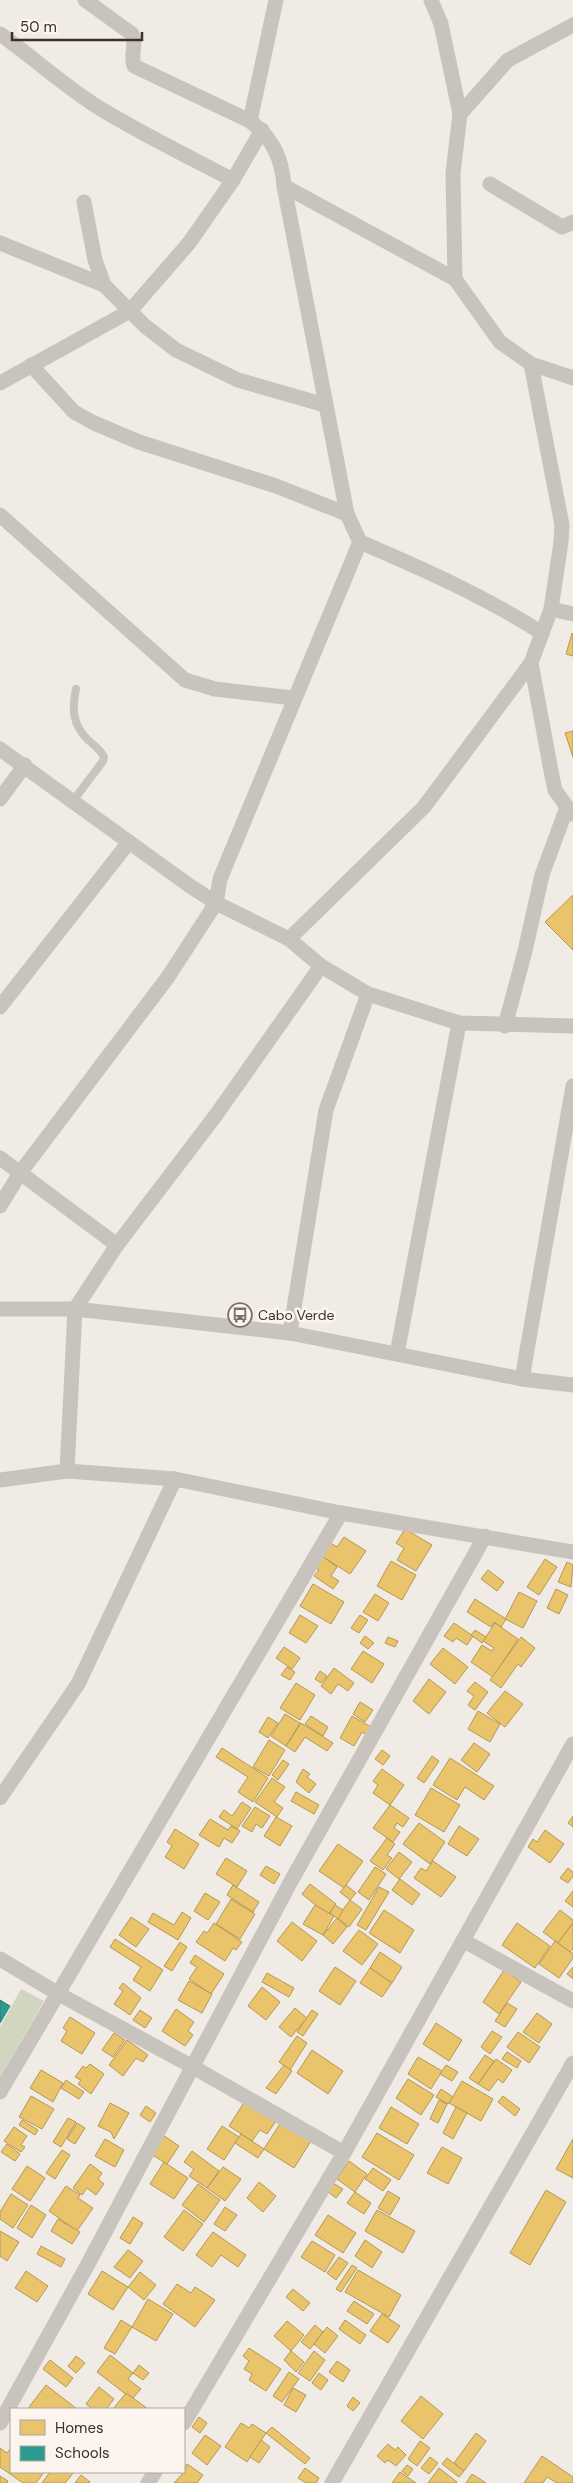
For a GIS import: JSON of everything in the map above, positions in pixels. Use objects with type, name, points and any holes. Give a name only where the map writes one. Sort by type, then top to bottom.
[{"type":"street","points":[[85,0],[132,34],[134,41],[132,60],[134,66],[256,126],[277,150],[283,167],[284,186],[347,514],[360,542],[436,575],[512,614],[542,633]]},
{"type":"street","points":[[0,383],[130,311],[188,243],[233,180],[256,126],[276,0]]},
{"type":"street","points":[[431,0],[441,24],[460,114],[453,174],[455,279]]},
{"type":"street","points":[[460,114],[508,60],[573,25]]},
{"type":"street","points":[[0,34],[29,54],[65,85],[101,109],[233,180]]},
{"type":"street","points":[[490,184],[562,227],[573,222]]},
{"type":"street","points":[[284,186],[455,279],[500,342],[531,364],[573,378]]},
{"type":"street","points":[[84,202],[95,260],[104,285]]},
{"type":"street","points":[[0,244],[104,285],[145,326],[176,350],[202,363],[238,380],[325,405]]},
{"type":"street","points":[[289,939],[424,807],[531,663],[551,609],[562,542],[562,525],[531,364]]},
{"type":"street","points":[[32,365],[74,412],[94,423],[139,442],[276,486],[347,514]]},
{"type":"street","points":[[0,515],[185,680],[215,689],[293,698]]},
{"type":"street","points":[[0,1206],[20,1173],[168,977],[216,903],[220,879],[293,698],[360,542]]},
{"type":"street","points":[[551,609],[573,614]]},
{"type":"street","points":[[505,1026],[525,951],[542,875],[570,811],[556,790],[552,776],[531,663]]},
{"type":"street","points":[[0,749],[216,903],[289,939],[321,966],[368,994],[459,1023],[505,1026],[573,1026]]},
{"type":"street","points":[[0,799],[25,765]]},
{"type":"street","points":[[0,1007],[129,842]]},
{"type":"street","points":[[67,1471],[76,1309],[117,1245],[216,1114],[321,966]]},
{"type":"street","points":[[290,1332],[326,1110],[368,994]]},
{"type":"street","points":[[397,1354],[459,1023]]},
{"type":"street","points":[[522,1379],[573,1086]]},
{"type":"street","points":[[0,1158],[117,1245]]},
{"type":"street","points":[[0,1309],[76,1309],[290,1332],[522,1379],[573,1385]]},
{"type":"street","points":[[1,1482],[67,1471],[175,1479],[341,1513],[573,1552]]},
{"type":"street","points":[[0,1798],[78,1684],[175,1479]]},
{"type":"street","points":[[0,2092],[341,1513]]},
{"type":"street","points":[[0,2423],[88,2264],[290,1883],[485,1536]]},
{"type":"street","points":[[185,2421],[344,2153],[573,1744]]},
{"type":"street","points":[[464,1941],[573,2001]]},
{"type":"street","points":[[0,1959],[57,1993],[193,2067],[344,2153]]},
{"type":"street","points":[[332,2483],[573,2063]]},
{"type":"lane","points":[[73,801],[104,757],[84,735],[74,720],[72,712],[76,689]]},
{"type":"green space","points":[[21,1989],[44,2001],[0,2077],[0,2027]]},
{"type":"building: Homes","points":[[573,634],[573,656],[566,654]]},
{"type":"building: Homes","points":[[573,731],[573,757],[565,733]]},
{"type":"building: Homes","points":[[573,895],[573,950],[545,922]]},
{"type":"building: Homes","points":[[405,1529],[432,1545],[416,1571],[397,1560],[404,1548],[396,1543]]},
{"type":"building: Homes","points":[[344,1537],[366,1551],[350,1574],[320,1555],[329,1542],[337,1547]]},
{"type":"building: Homes","points":[[322,1556],[337,1567],[331,1576],[339,1581],[333,1589],[314,1576],[319,1570],[314,1567]]},
{"type":"building: Homes","points":[[545,1559],[557,1567],[539,1595],[527,1587]]},
{"type":"building: Homes","points":[[391,1561],[416,1575],[402,1600],[377,1586]]},
{"type":"building: Homes","points":[[567,1562],[573,1565],[571,1587],[558,1582]]},
{"type":"building: Homes","points":[[488,1570],[504,1582],[497,1591],[481,1579]]},
{"type":"building: Homes","points":[[313,1584],[344,1602],[331,1624],[300,1606]]},
{"type":"building: Homes","points":[[556,1589],[568,1595],[559,1614],[547,1608]]},
{"type":"building: Homes","points":[[519,1592],[537,1601],[523,1628],[505,1619]]},
{"type":"building: Homes","points":[[375,1594],[389,1603],[378,1621],[363,1612]]},
{"type":"building: Homes","points":[[475,1599],[506,1619],[501,1627],[494,1622],[491,1627],[467,1612]]},
{"type":"building: Homes","points":[[300,1615],[318,1626],[306,1643],[289,1633]]},
{"type":"building: Homes","points":[[360,1615],[368,1620],[359,1633],[351,1628]]},
{"type":"building: Homes","points":[[454,1623],[473,1636],[467,1645],[456,1638],[453,1642],[444,1636]]},
{"type":"building: Homes","points":[[495,1623],[518,1639],[493,1677],[471,1662],[482,1645],[492,1651],[494,1648],[483,1641]]},
{"type":"building: Homes","points":[[475,1630],[486,1637],[482,1643],[471,1635]]},
{"type":"building: Homes","points":[[365,1636],[374,1643],[368,1649],[360,1643]]},
{"type":"building: Homes","points":[[388,1637],[398,1641],[395,1647],[385,1643]]},
{"type":"building: Homes","points":[[521,1637],[535,1648],[521,1667],[518,1664],[501,1688],[490,1680]]},
{"type":"building: Homes","points":[[284,1647],[300,1658],[292,1669],[276,1658]]},
{"type":"building: Homes","points":[[443,1648],[468,1667],[455,1684],[430,1664]]},
{"type":"building: Homes","points":[[363,1651],[384,1664],[372,1683],[351,1669]]},
{"type":"building: Homes","points":[[287,1667],[295,1672],[290,1680],[281,1675]]},
{"type":"building: Homes","points":[[334,1668],[354,1683],[348,1691],[338,1684],[331,1694],[321,1686]]},
{"type":"building: Homes","points":[[320,1671],[327,1676],[321,1683],[315,1679]]},
{"type":"building: Homes","points":[[429,1679],[446,1692],[429,1714],[413,1701]]},
{"type":"building: Homes","points":[[475,1682],[488,1692],[475,1710],[468,1705],[474,1696],[467,1691]]},
{"type":"building: Homes","points":[[296,1683],[315,1695],[300,1720],[280,1708]]},
{"type":"building: Homes","points":[[505,1691],[523,1704],[505,1727],[487,1713]]},
{"type":"building: Homes","points":[[360,1702],[373,1710],[365,1722],[353,1714]]},
{"type":"building: Homes","points":[[478,1711],[500,1724],[490,1742],[468,1729]]},
{"type":"building: Homes","points":[[285,1714],[300,1723],[286,1746],[271,1736]]},
{"type":"building: Homes","points":[[311,1716],[328,1727],[323,1736],[305,1724]]},
{"type":"building: Homes","points":[[352,1716],[373,1728],[368,1736],[362,1732],[354,1746],[340,1738]]},
{"type":"building: Homes","points":[[268,1717],[278,1723],[268,1738],[259,1732]]},
{"type":"building: Homes","points":[[301,1723],[333,1743],[327,1751],[305,1737],[295,1752],[286,1746]]},
{"type":"building: Homes","points":[[269,1740],[285,1750],[269,1776],[253,1767]]},
{"type":"building: Homes","points":[[474,1743],[490,1754],[477,1772],[461,1760]]},
{"type":"building: Homes","points":[[222,1748],[268,1778],[253,1802],[238,1792],[248,1777],[216,1757]]},
{"type":"building: Homes","points":[[382,1750],[390,1756],[383,1765],[375,1759]]},
{"type":"building: Homes","points":[[432,1756],[439,1761],[424,1783],[417,1778]]},
{"type":"building: Homes","points":[[450,1758],[494,1786],[484,1800],[465,1787],[457,1800],[433,1785]]},
{"type":"building: Homes","points":[[283,1760],[289,1764],[278,1780],[272,1775]]},
{"type":"building: Homes","points":[[303,1769],[310,1774],[307,1777],[316,1784],[309,1793],[296,1782]]},
{"type":"building: Homes","points":[[382,1769],[404,1785],[390,1805],[373,1793],[378,1785],[373,1781]]},
{"type":"building: Homes","points":[[272,1778],[285,1787],[274,1802],[283,1808],[277,1817],[255,1802]]},
{"type":"building: Homes","points":[[431,1788],[460,1805],[444,1832],[415,1815]]},
{"type":"building: Homes","points":[[296,1792],[319,1805],[314,1814],[291,1801]]},
{"type":"building: Homes","points":[[242,1802],[251,1808],[237,1829],[219,1817],[224,1810],[232,1816]]},
{"type":"building: Homes","points":[[390,1805],[409,1818],[403,1827],[397,1823],[394,1828],[400,1832],[393,1842],[373,1828]]},
{"type":"building: Homes","points":[[255,1807],[270,1816],[262,1828],[256,1824],[252,1832],[242,1826]]},
{"type":"building: Homes","points":[[573,1816],[573,1827],[568,1823]]},
{"type":"building: Homes","points":[[276,1817],[292,1826],[280,1846],[264,1836]]},
{"type":"building: Homes","points":[[210,1819],[228,1830],[231,1826],[240,1831],[232,1843],[224,1838],[219,1847],[199,1835]]},
{"type":"building: Homes","points":[[419,1823],[445,1842],[430,1864],[403,1844]]},
{"type":"building: Homes","points":[[459,1826],[479,1839],[467,1856],[448,1844]]},
{"type":"building: Homes","points":[[175,1829],[199,1844],[184,1869],[165,1857],[172,1846],[167,1842]]},
{"type":"building: Homes","points":[[545,1830],[564,1844],[550,1863],[528,1847],[533,1839],[537,1842]]},
{"type":"building: Homes","points":[[387,1838],[395,1844],[387,1855],[392,1858],[383,1870],[370,1861]]},
{"type":"building: Homes","points":[[338,1844],[363,1861],[344,1888],[319,1871]]},
{"type":"building: Homes","points":[[399,1852],[412,1862],[399,1879],[386,1869]]},
{"type":"building: Homes","points":[[226,1858],[247,1871],[237,1887],[216,1874]]},
{"type":"building: Homes","points":[[433,1861],[456,1877],[441,1897],[414,1878],[421,1868],[426,1871]]},
{"type":"building: Homes","points":[[266,1866],[280,1874],[274,1884],[260,1875]]},
{"type":"building: Homes","points":[[375,1867],[386,1874],[369,1900],[358,1892]]},
{"type":"building: Homes","points":[[568,1868],[573,1872],[573,1876],[568,1883],[560,1878]]},
{"type":"building: Homes","points":[[400,1879],[420,1894],[412,1905],[392,1890]]},
{"type":"building: Homes","points":[[310,1884],[336,1904],[328,1915],[302,1894]]},
{"type":"building: Homes","points":[[233,1885],[259,1902],[253,1912],[227,1895]]},
{"type":"building: Homes","points":[[346,1885],[356,1893],[350,1900],[340,1892]]},
{"type":"building: Homes","points":[[379,1887],[389,1892],[366,1930],[357,1925]]},
{"type":"building: Homes","points":[[573,1891],[573,1907],[565,1901]]},
{"type":"building: Homes","points":[[205,1893],[220,1902],[208,1920],[194,1911]]},
{"type":"building: Homes","points":[[231,1899],[255,1914],[240,1939],[216,1924]]},
{"type":"building: Homes","points":[[350,1900],[362,1909],[349,1927],[337,1918]]},
{"type":"building: Homes","points":[[315,1905],[334,1916],[323,1935],[303,1924]]},
{"type":"building: Homes","points":[[335,1905],[343,1910],[338,1919],[330,1913]]},
{"type":"building: Homes","points":[[384,1910],[414,1930],[400,1953],[369,1933]]},
{"type":"building: Homes","points":[[560,1910],[573,1920],[573,1923],[558,1943],[543,1932]]},
{"type":"building: Homes","points":[[182,1912],[191,1918],[178,1940],[148,1922],[153,1913],[174,1925]]},
{"type":"building: Homes","points":[[131,1917],[149,1929],[136,1947],[119,1935]]},
{"type":"building: Homes","points":[[337,1918],[347,1927],[333,1944],[323,1935]]},
{"type":"building: Homes","points":[[292,1922],[317,1941],[302,1961],[277,1941]]},
{"type":"building: Homes","points":[[214,1923],[242,1942],[236,1950],[233,1948],[225,1961],[196,1942],[204,1931],[207,1933]]},
{"type":"building: Homes","points":[[517,1923],[550,1946],[535,1968],[502,1945]]},
{"type":"building: Homes","points":[[573,1923],[573,1949],[570,1952],[558,1943]]},
{"type":"building: Homes","points":[[359,1930],[378,1944],[362,1965],[343,1951]]},
{"type":"building: Homes","points":[[115,1939],[163,1970],[150,1991],[133,1980],[141,1967],[110,1947]]},
{"type":"building: Homes","points":[[555,1941],[573,1954],[573,1958],[559,1978],[539,1964]]},
{"type":"building: Homes","points":[[180,1942],[187,1947],[172,1971],[164,1966]]},
{"type":"building: Homes","points":[[380,1952],[402,1967],[392,1983],[370,1968]]},
{"type":"building: Homes","points":[[195,1955],[224,1974],[211,1994],[189,1979],[197,1967],[190,1963]]},
{"type":"building: Homes","points":[[335,1967],[356,1981],[340,2005],[319,1991]]},
{"type":"building: Homes","points":[[573,1967],[573,1979],[567,1974]]},
{"type":"building: Homes","points":[[370,1968],[392,1983],[382,1997],[360,1983]]},
{"type":"building: Homes","points":[[504,1970],[521,1982],[499,2014],[483,2002]]},
{"type":"building: Homes","points":[[267,1973],[294,1988],[289,1997],[262,1982]]},
{"type":"building: Homes","points":[[189,1981],[212,1994],[202,2013],[178,2000]]},
{"type":"building: Homes","points":[[123,1983],[141,1998],[130,2015],[114,2004],[123,1991],[119,1988]]},
{"type":"building: Homes","points":[[262,1987],[280,2002],[266,2020],[248,2006]]},
{"type":"building: Homes","points":[[507,2003],[517,2009],[505,2027],[495,2021]]},
{"type":"building: Homes","points":[[295,2008],[307,2018],[291,2037],[279,2027]]},
{"type":"building: Homes","points":[[176,2009],[194,2022],[188,2031],[193,2035],[185,2046],[162,2031]]},
{"type":"building: Homes","points":[[140,2010],[152,2018],[145,2028],[133,2020]]},
{"type":"building: Homes","points":[[312,2010],[318,2014],[303,2036],[297,2032]]},
{"type":"building: Homes","points":[[537,2013],[552,2024],[539,2043],[523,2032]]},
{"type":"building: Homes","points":[[70,2017],[95,2033],[82,2054],[61,2041],[67,2031],[63,2028]]},
{"type":"building: Homes","points":[[436,2023],[462,2040],[449,2061],[423,2044]]},
{"type":"building: Homes","points":[[492,2031],[502,2037],[490,2054],[481,2047]]},
{"type":"building: Homes","points":[[518,2032],[540,2047],[529,2063],[507,2047]]},
{"type":"building: Homes","points":[[114,2033],[125,2040],[113,2057],[102,2050]]},
{"type":"building: Homes","points":[[297,2036],[307,2043],[290,2070],[279,2062]]},
{"type":"building: Homes","points":[[127,2040],[148,2055],[143,2062],[136,2058],[123,2076],[109,2065]]},
{"type":"building: Homes","points":[[312,2050],[343,2071],[328,2094],[297,2073]]},
{"type":"building: Homes","points":[[507,2052],[521,2061],[517,2068],[502,2059]]},
{"type":"building: Homes","points":[[485,2055],[494,2061],[478,2084],[469,2078]]},
{"type":"building: Homes","points":[[418,2057],[442,2071],[431,2089],[408,2074]]},
{"type":"building: Homes","points":[[496,2059],[512,2070],[503,2083],[498,2079],[489,2091],[478,2084]]},
{"type":"building: Homes","points":[[90,2064],[104,2074],[91,2094],[78,2084],[81,2080],[75,2077],[83,2066],[86,2068]]},
{"type":"building: Homes","points":[[284,2065],[292,2071],[276,2094],[266,2088]]},
{"type":"building: Homes","points":[[446,2065],[458,2072],[452,2081],[440,2074]]},
{"type":"building: Homes","points":[[41,2070],[63,2083],[53,2102],[30,2088]]},
{"type":"building: Homes","points":[[408,2079],[434,2095],[421,2115],[396,2098]]},
{"type":"building: Homes","points":[[66,2080],[84,2092],[79,2099],[61,2088]]},
{"type":"building: Homes","points":[[462,2081],[493,2099],[481,2121],[449,2103]]},
{"type":"building: Homes","points":[[441,2089],[453,2097],[448,2104],[436,2097]]},
{"type":"building: Homes","points":[[31,2096],[54,2109],[42,2129],[19,2117]]},
{"type":"building: Homes","points":[[503,2096],[520,2109],[515,2116],[498,2102]]},
{"type":"building: Homes","points":[[439,2100],[447,2104],[438,2123],[430,2119]]},
{"type":"building: Homes","points":[[245,2101],[276,2121],[267,2134],[260,2130],[252,2141],[229,2126]]},
{"type":"building: Homes","points":[[110,2103],[129,2113],[114,2139],[111,2132],[98,2126]]},
{"type":"building: Homes","points":[[146,2106],[156,2113],[150,2122],[140,2115]]},
{"type":"building: Homes","points":[[391,2107],[419,2124],[407,2144],[379,2128]]},
{"type":"building: Homes","points":[[456,2107],[467,2113],[453,2139],[443,2133]]},
{"type":"building: Homes","points":[[68,2118],[76,2122],[61,2147],[53,2142]]},
{"type":"building: Homes","points":[[22,2120],[38,2130],[35,2135],[19,2125]]},
{"type":"building: Homes","points":[[281,2122],[311,2141],[294,2168],[264,2149]]},
{"type":"building: Homes","points":[[77,2123],[85,2128],[75,2144],[67,2139]]},
{"type":"building: Homes","points":[[222,2126],[239,2137],[224,2160],[207,2149]]},
{"type":"building: Homes","points":[[14,2127],[27,2136],[21,2145],[25,2147],[21,2152],[4,2141]]},
{"type":"building: Homes","points":[[377,2133],[414,2155],[399,2180],[362,2157]]},
{"type":"building: Homes","points":[[241,2134],[264,2149],[258,2158],[235,2143]]},
{"type":"building: Homes","points":[[163,2135],[179,2146],[167,2164],[151,2154]]},
{"type":"building: Homes","points":[[105,2139],[124,2150],[115,2167],[95,2156]]},
{"type":"building: Homes","points":[[573,2139],[573,2178],[556,2169]]},
{"type":"building: Homes","points":[[7,2144],[20,2154],[15,2161],[1,2152]]},
{"type":"building: Homes","points":[[442,2147],[462,2158],[448,2184],[427,2173]]},
{"type":"building: Homes","points":[[62,2150],[70,2155],[55,2179],[46,2173]]},
{"type":"building: Homes","points":[[192,2151],[219,2171],[207,2188],[189,2176],[194,2169],[184,2162]]},
{"type":"building: Homes","points":[[349,2161],[367,2174],[355,2192],[337,2179]]},
{"type":"building: Homes","points":[[164,2162],[188,2178],[174,2199],[150,2184]]},
{"type":"building: Homes","points":[[90,2164],[102,2173],[98,2179],[104,2184],[96,2195],[87,2188],[82,2195],[73,2188]]},
{"type":"building: Homes","points":[[27,2166],[45,2178],[30,2201],[12,2189]]},
{"type":"building: Homes","points":[[223,2167],[241,2179],[225,2201],[207,2188]]},
{"type":"building: Homes","points":[[373,2168],[391,2180],[383,2191],[365,2179]]},
{"type":"building: Homes","points":[[259,2182],[276,2196],[263,2212],[247,2198]]},
{"type":"building: Homes","points":[[333,2183],[343,2189],[336,2198],[327,2191]]},
{"type":"building: Homes","points":[[198,2184],[220,2200],[204,2222],[182,2205]]},
{"type":"building: Homes","points":[[66,2186],[80,2195],[78,2198],[93,2208],[77,2231],[49,2211]]},
{"type":"building: Homes","points":[[546,2190],[566,2202],[530,2265],[510,2253]]},
{"type":"building: Homes","points":[[388,2191],[400,2198],[390,2215],[378,2208]]},
{"type":"building: Homes","points":[[355,2192],[371,2203],[364,2214],[347,2203]]},
{"type":"building: Homes","points":[[11,2194],[28,2205],[13,2228],[0,2219],[0,2212]]},
{"type":"building: Homes","points":[[31,2205],[46,2215],[32,2238],[17,2228]]},
{"type":"building: Homes","points":[[225,2207],[237,2215],[225,2231],[214,2224]]},
{"type":"building: Homes","points":[[184,2210],[203,2224],[183,2251],[164,2237]]},
{"type":"building: Homes","points":[[377,2210],[415,2231],[403,2253],[365,2231]]},
{"type":"building: Homes","points":[[328,2215],[356,2233],[343,2253],[315,2235]]},
{"type":"building: Homes","points":[[133,2217],[143,2223],[130,2244],[120,2238]]},
{"type":"building: Homes","points":[[58,2219],[80,2232],[72,2244],[51,2231]]},
{"type":"building: Homes","points":[[0,2231],[19,2242],[7,2261],[0,2256]]},
{"type":"building: Homes","points":[[213,2232],[246,2255],[238,2267],[221,2255],[212,2267],[196,2255]]},
{"type":"building: Homes","points":[[365,2240],[382,2252],[372,2268],[355,2256]]},
{"type":"building: Homes","points":[[312,2241],[335,2255],[325,2272],[301,2257]]},
{"type":"building: Homes","points":[[41,2246],[65,2259],[61,2267],[37,2254]]},
{"type":"building: Homes","points":[[128,2250],[143,2261],[130,2278],[114,2267]]},
{"type":"building: Homes","points":[[339,2257],[348,2263],[336,2280],[327,2273]]},
{"type":"building: Homes","points":[[352,2265],[357,2268],[341,2292],[336,2289]]},
{"type":"building: Homes","points":[[358,2270],[401,2295],[389,2317],[345,2292]]},
{"type":"building: Homes","points":[[26,2271],[48,2286],[37,2302],[15,2288]]},
{"type":"building: Homes","points":[[102,2271],[128,2287],[113,2310],[88,2294]]},
{"type":"building: Homes","points":[[140,2272],[156,2285],[144,2300],[128,2287]]},
{"type":"building: Homes","points":[[177,2284],[191,2293],[195,2287],[215,2300],[195,2327],[163,2304]]},
{"type":"building: Homes","points":[[293,2289],[310,2303],[303,2311],[286,2297]]},
{"type":"building: Homes","points":[[148,2299],[173,2314],[156,2341],[132,2327]]},
{"type":"building: Homes","points":[[354,2301],[374,2314],[367,2324],[347,2311]]},
{"type":"building: Homes","points":[[382,2314],[400,2326],[388,2343],[370,2331]]},
{"type":"building: Homes","points":[[121,2320],[132,2327],[115,2354],[104,2348]]},
{"type":"building: Homes","points":[[345,2320],[366,2335],[360,2344],[339,2329]]},
{"type":"building: Homes","points":[[287,2321],[304,2335],[291,2351],[274,2336]]},
{"type":"building: Homes","points":[[315,2325],[323,2332],[310,2349],[301,2342]]},
{"type":"building: Homes","points":[[327,2327],[338,2336],[325,2353],[314,2344]]},
{"type":"building: Homes","points":[[249,2348],[281,2369],[266,2391],[249,2380],[252,2374],[244,2369],[249,2361],[243,2356]]},
{"type":"building: Homes","points":[[291,2351],[304,2362],[296,2372],[284,2360]]},
{"type":"building: Homes","points":[[314,2351],[325,2360],[310,2381],[298,2373]]},
{"type":"building: Homes","points":[[110,2355],[133,2373],[128,2379],[141,2389],[132,2399],[97,2372]]},
{"type":"building: Homes","points":[[76,2356],[85,2363],[76,2373],[68,2366]]},
{"type":"building: Homes","points":[[50,2360],[73,2378],[66,2387],[43,2369]]},
{"type":"building: Homes","points":[[337,2361],[350,2370],[343,2382],[329,2372]]},
{"type":"building: Homes","points":[[139,2365],[149,2373],[143,2380],[133,2373]]},
{"type":"building: Homes","points":[[289,2372],[299,2379],[282,2402],[273,2396]]},
{"type":"building: Homes","points":[[319,2373],[328,2380],[321,2390],[312,2383]]},
{"type":"building: Homes","points":[[46,2385],[76,2408],[30,2408]]},
{"type":"building: Homes","points":[[99,2387],[114,2399],[107,2408],[92,2408],[86,2404]]},
{"type":"building: Homes","points":[[293,2388],[306,2395],[296,2412],[284,2405]]},
{"type":"building: Homes","points":[[126,2393],[147,2408],[114,2408]]},
{"type":"building: Homes","points":[[421,2396],[443,2414],[423,2439],[401,2421]]},
{"type":"building: Homes","points":[[353,2397],[360,2403],[353,2411],[347,2406]]},
{"type":"building: Homes","points":[[199,2417],[207,2423],[200,2433],[192,2427]]},
{"type":"building: Homes","points":[[241,2423],[249,2428],[252,2424],[266,2433],[247,2462],[225,2447]]},
{"type":"building: Homes","points":[[272,2427],[310,2458],[305,2464],[266,2433]]},
{"type":"building: Homes","points":[[476,2433],[486,2441],[464,2471],[454,2463]]},
{"type":"building: Homes","points":[[205,2435],[221,2446],[207,2465],[192,2453]]},
{"type":"building: Homes","points":[[261,2440],[270,2447],[259,2463],[250,2457]]},
{"type":"building: Homes","points":[[420,2441],[430,2448],[417,2466],[408,2459]]},
{"type":"building: Homes","points":[[388,2444],[395,2450],[398,2447],[406,2455],[396,2466],[388,2460],[385,2463],[377,2456]]},
{"type":"building: Homes","points":[[0,2448],[7,2453],[10,2449],[10,2473],[43,2473],[36,2483],[23,2483],[0,2467]]},
{"type":"building: Homes","points":[[542,2456],[573,2477],[573,2483],[557,2483],[547,2477],[543,2483],[524,2483]]},
{"type":"building: Homes","points":[[430,2457],[438,2463],[429,2474],[421,2468]]},
{"type":"building: Homes","points":[[447,2458],[464,2471],[459,2477],[442,2464]]},
{"type":"building: Homes","points":[[187,2464],[203,2475],[197,2483],[174,2483],[185,2473]]},
{"type":"building: Homes","points":[[407,2465],[413,2469],[408,2476],[402,2471]]},
{"type":"building: Homes","points":[[305,2468],[319,2478],[316,2483],[306,2483],[298,2478]]},
{"type":"building: Homes","points":[[439,2468],[457,2482],[428,2483]]},
{"type":"building: Homes","points":[[400,2472],[416,2483],[392,2483]]},
{"type":"building: Homes","points":[[49,2473],[73,2473],[65,2483],[42,2483]]},
{"type":"building: Homes","points":[[472,2474],[486,2483],[466,2483]]},
{"type":"building: Homes","points":[[81,2475],[90,2482],[75,2483]]},
{"type":"building: Homes","points":[[0,2476],[8,2481],[7,2483],[0,2483]]},
{"type":"building: Schools","points":[[0,2000],[10,2006],[0,2023]]},
{"type":"place","name":"Cabo Verde","points":[[240,1315]]}]
